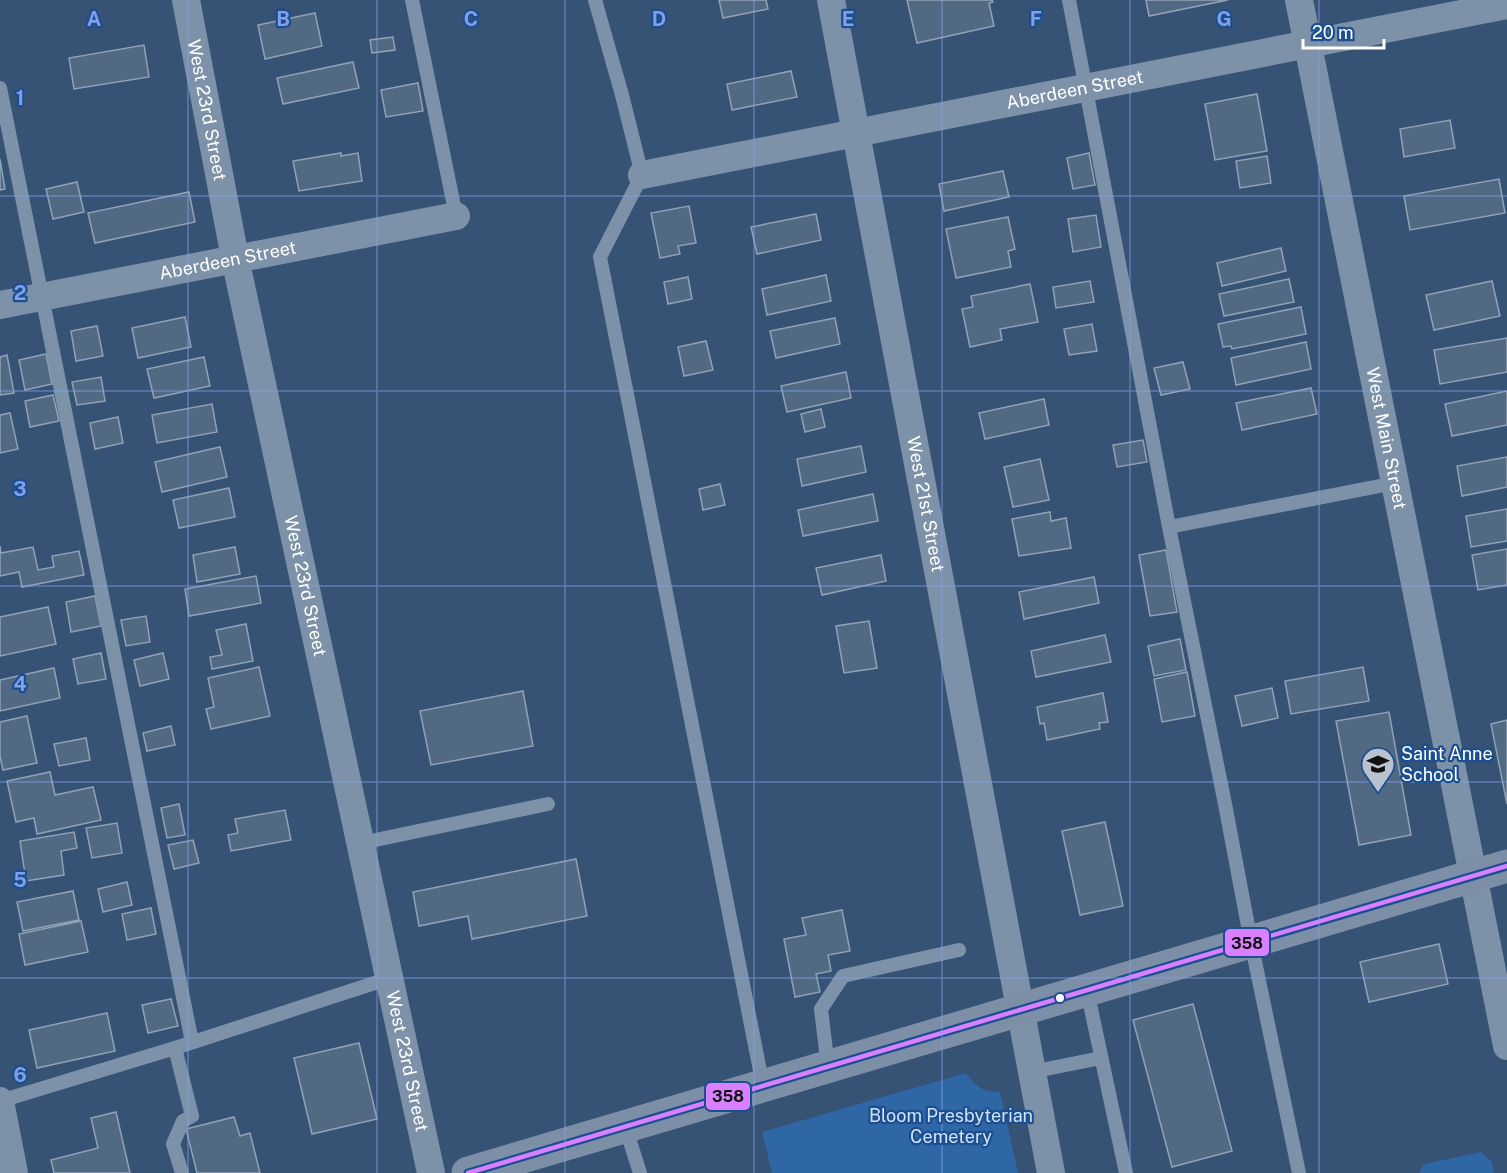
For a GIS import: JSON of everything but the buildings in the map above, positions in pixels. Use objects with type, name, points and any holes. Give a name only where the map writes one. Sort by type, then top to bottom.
[{"type":"main road","points":[[468,1173],[1507,866]]},
{"type":"street","name":"West 23rd Street","points":[[186,0],[235,258],[431,1173]]},
{"type":"street","name":"West 21st Street","points":[[831,0],[858,134],[1051,1173]]},
{"type":"street","name":"West Main Street","points":[[1299,0],[1507,1046]]},
{"type":"street","name":"Aberdeen Street","points":[[642,175],[1507,5]]},
{"type":"street","name":"Aberdeen Street","points":[[0,305],[456,216]]},
{"type":"street","points":[[0,1101],[14,1173]]},
{"type":"lane","points":[[412,0],[456,216]]},
{"type":"lane","points":[[595,0],[642,175],[600,257],[763,1086]]},
{"type":"lane","points":[[1069,0],[1169,528],[1299,1173]]},
{"type":"lane","points":[[0,88],[192,1042]]},
{"type":"lane","points":[[1169,528],[1395,483]]},
{"type":"lane","points":[[361,843],[548,804]]},
{"type":"lane","points":[[828,1067],[821,1009],[843,976],[959,950]]},
{"type":"lane","points":[[0,1101],[175,1048],[390,978]]},
{"type":"lane","points":[[1086,990],[1126,1173]]},
{"type":"lane","points":[[175,1048],[192,1116],[183,1121],[173,1144],[182,1173]]},
{"type":"lane","points":[[1031,1072],[1101,1058]]},
{"type":"lane","points":[[626,1126],[640,1173]]},
{"type":"green space","name":"Bloom Presbyterian Cemetery","points":[[966,1073],[980,1088],[1000,1092],[1018,1173],[772,1173],[762,1132]]},
{"type":"green space","points":[[1481,1152],[1492,1162],[1494,1173],[1419,1173],[1424,1164]]},
{"type":"transit line","name":"358","points":[[468,1173],[1507,866]]},
{"type":"place","name":"Saint Anne School","points":[[1378,793]]}]
